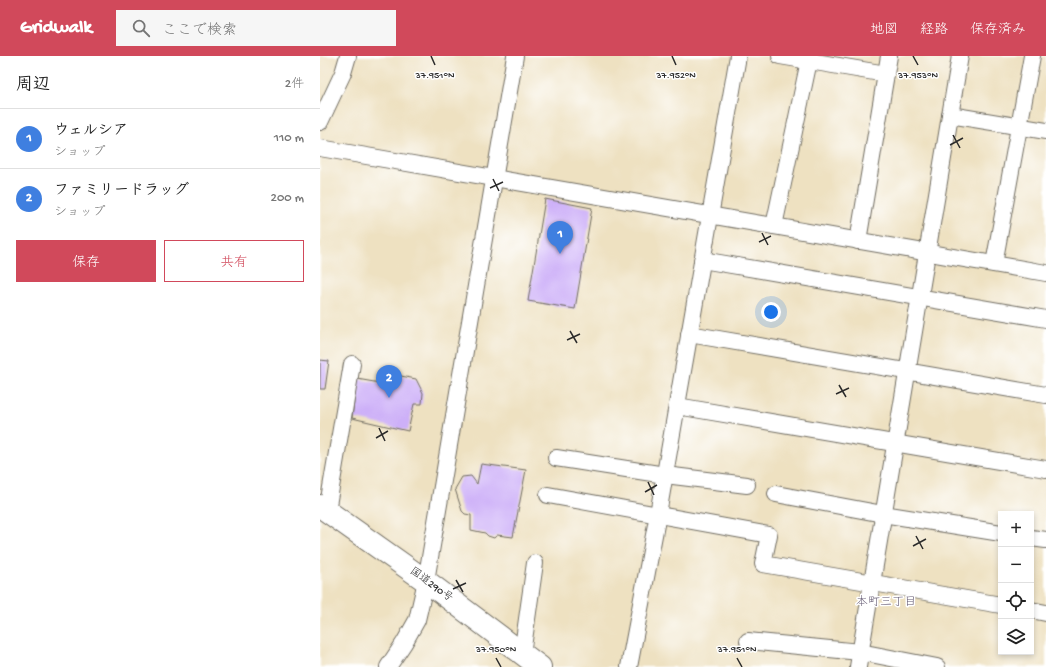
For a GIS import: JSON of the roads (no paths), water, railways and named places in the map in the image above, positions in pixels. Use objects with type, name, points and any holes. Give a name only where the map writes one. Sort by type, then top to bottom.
[{"type":"highway","name":"国道290号","points":[[323,509],[426,581],[540,667]]},
{"type":"street","points":[[320,122],[343,73],[348,56]]},
{"type":"street","points":[[388,667],[404,643],[416,620],[426,581],[515,56]]},
{"type":"street","points":[[629,667],[665,475],[709,215],[738,56]]},
{"type":"street","points":[[780,56],[810,59],[886,74]]},
{"type":"street","points":[[858,241],[889,56]]},
{"type":"street","points":[[859,660],[918,298],[960,56]]},
{"type":"street","points":[[994,264],[1032,56]]},
{"type":"street","points":[[774,226],[810,59]]},
{"type":"street","points":[[950,115],[1046,131]]},
{"type":"street","points":[[320,148],[1046,273]]},
{"type":"street","points":[[702,260],[1046,320]]},
{"type":"street","points":[[689,334],[1046,395]]},
{"type":"street","points":[[323,509],[352,364]]},
{"type":"street","points":[[677,406],[895,442],[1046,469]]},
{"type":"street","points":[[556,458],[665,475],[748,485]]},
{"type":"street","points":[[548,494],[769,535],[763,564],[998,605]]},
{"type":"street","points":[[776,494],[883,514],[998,533]]},
{"type":"street","points":[[1034,538],[1046,540]]},
{"type":"street","points":[[522,654],[535,563]]},
{"type":"street","points":[[1034,611],[1046,613]]},
{"type":"street","points":[[748,641],[859,660],[937,667]]},
{"type":"place","name":"ウェルシア","points":[[560,254]]},
{"type":"place","name":"ファミリードラッグ","points":[[389,398]]},
{"type":"district","name":"本町三丁目","points":[[886,603]]}]
